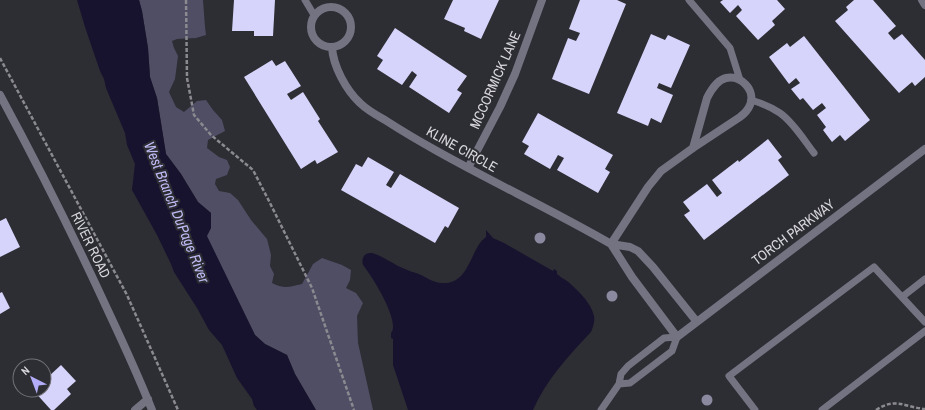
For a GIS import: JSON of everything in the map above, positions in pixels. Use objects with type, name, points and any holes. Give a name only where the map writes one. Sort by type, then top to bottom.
[{"type":"street","name":"MCCORMICK LANE","points":[[468,168],[500,107],[515,74],[542,0]]},
{"type":"street","points":[[922,0],[925,5]]},
{"type":"street","points":[[330,6],[343,10],[350,20],[351,26],[348,38],[338,46],[332,47],[324,46],[318,43],[313,38],[310,27],[311,21],[318,10],[330,6]]},
{"type":"street","name":"KLINE CIRCLE","points":[[332,47],[332,55],[345,84],[360,103],[371,112],[468,168],[611,244],[630,248],[638,252],[653,267],[697,322]]},
{"type":"street","points":[[611,244],[648,187],[667,166],[746,112],[752,100],[752,94],[740,80],[726,78],[716,84],[711,91],[707,98],[692,148]]},
{"type":"street","name":"RIVER ROAD","points":[[0,95],[87,264],[152,410]]},
{"type":"street","name":"TORCH PARKWAY","points":[[677,337],[925,149]]},
{"type":"street","name":"KLINE CIRCLE","points":[[611,244],[632,277],[677,337]]},
{"type":"street","points":[[135,410],[148,399]]},
{"type":"lane","points":[[305,0],[314,15]]},
{"type":"lane","points":[[689,0],[730,48],[740,80]]},
{"type":"lane","points":[[752,100],[780,113],[793,126],[814,153]]},
{"type":"lane","points":[[755,410],[729,376],[874,267],[925,322]]},
{"type":"lane","points":[[902,297],[925,279]]},
{"type":"lane","points":[[822,410],[925,331]]},
{"type":"lane","points":[[601,410],[619,384],[621,374],[628,366],[664,338],[677,337],[672,351],[630,383],[619,384]]},
{"type":"path","points":[[186,0],[187,78],[194,115],[211,135],[252,170],[312,288],[354,410]]},
{"type":"path","points":[[0,58],[127,295],[178,410]]},
{"type":"path","points":[[876,410],[893,403],[925,409]]},
{"type":"shaded area","points":[[139,0],[203,0],[206,35],[196,38],[177,39],[172,41],[178,56],[175,79],[169,92],[176,107],[184,112],[197,101],[206,100],[222,120],[225,131],[208,140],[207,148],[219,157],[227,160],[230,167],[227,175],[216,179],[215,184],[219,191],[230,193],[238,200],[251,220],[267,239],[271,255],[270,266],[274,274],[272,283],[287,287],[302,284],[313,264],[322,258],[351,270],[350,280],[346,288],[356,293],[363,303],[357,316],[358,343],[373,410],[316,410],[295,374],[287,355],[265,344],[255,335],[206,236],[211,228],[211,213],[198,202],[181,174],[166,154],[157,98],[150,77],[148,48]]},
{"type":"water","name":"West Branch DuPage River","points":[[77,0],[139,0],[148,48],[150,77],[157,98],[166,154],[181,174],[198,202],[211,213],[211,228],[207,236],[255,335],[265,344],[287,355],[295,374],[316,410],[257,410],[252,399],[237,378],[222,345],[209,330],[174,272],[157,235],[132,190],[135,164],[127,145],[125,133],[106,88]]},
{"type":"water","points":[[486,230],[493,238],[553,271],[554,269],[557,271],[558,275],[575,288],[584,297],[593,311],[594,320],[591,332],[551,378],[533,410],[408,410],[393,365],[393,339],[391,338],[393,327],[392,319],[384,299],[362,263],[363,258],[369,253],[374,254],[435,282],[451,282],[464,272],[476,249],[486,237]]},
{"type":"building","points":[[234,0],[275,0],[273,36],[254,36],[254,31],[232,31]]},
{"type":"building","points":[[453,0],[499,0],[481,39],[464,31],[465,28],[444,19]]},
{"type":"building","points":[[580,0],[617,0],[626,4],[589,94],[552,79],[568,38],[576,41],[580,33],[569,29]]},
{"type":"building","points":[[723,0],[777,0],[785,9],[772,21],[775,25],[758,40],[736,16],[742,10],[738,5],[730,13],[720,2]]},
{"type":"building","points":[[854,0],[873,0],[896,26],[888,33],[894,40],[902,34],[925,60],[925,77],[915,86],[912,82],[899,93],[835,21],[848,10],[846,7]]},
{"type":"building","points":[[395,28],[467,76],[457,90],[462,93],[449,113],[409,87],[417,75],[412,71],[402,85],[377,69],[383,60],[377,56]]},
{"type":"building","points":[[651,34],[665,40],[668,35],[690,45],[671,88],[659,83],[657,88],[673,95],[661,123],[651,118],[648,126],[617,113]]},
{"type":"building","points":[[804,36],[870,120],[845,141],[840,135],[832,142],[823,130],[826,127],[817,115],[826,108],[822,103],[813,110],[803,98],[800,100],[791,89],[800,83],[796,78],[789,84],[769,57],[787,43],[790,47]]},
{"type":"building","points":[[272,60],[276,66],[285,61],[301,86],[287,94],[291,100],[303,92],[320,119],[318,121],[338,152],[317,164],[315,160],[301,169],[244,77]]},
{"type":"building","points":[[538,113],[613,155],[605,169],[610,172],[598,193],[557,170],[564,158],[558,155],[550,169],[524,154],[529,146],[522,142]]},
{"type":"building","points":[[768,139],[782,157],[778,160],[789,175],[704,240],[684,215],[690,211],[683,202],[707,184],[717,197],[722,193],[712,180],[738,160],[739,162]]},
{"type":"building","points":[[368,157],[394,172],[386,185],[391,188],[400,174],[459,208],[448,228],[445,226],[435,243],[341,190],[356,164],[362,167]]},
{"type":"building","points":[[6,218],[20,247],[0,257],[0,221]]},
{"type":"building","points":[[2,292],[10,308],[0,314],[0,293]]},
{"type":"building","points":[[61,365],[76,381],[67,389],[71,394],[54,410],[51,410],[40,398],[52,398],[52,373]]}]
